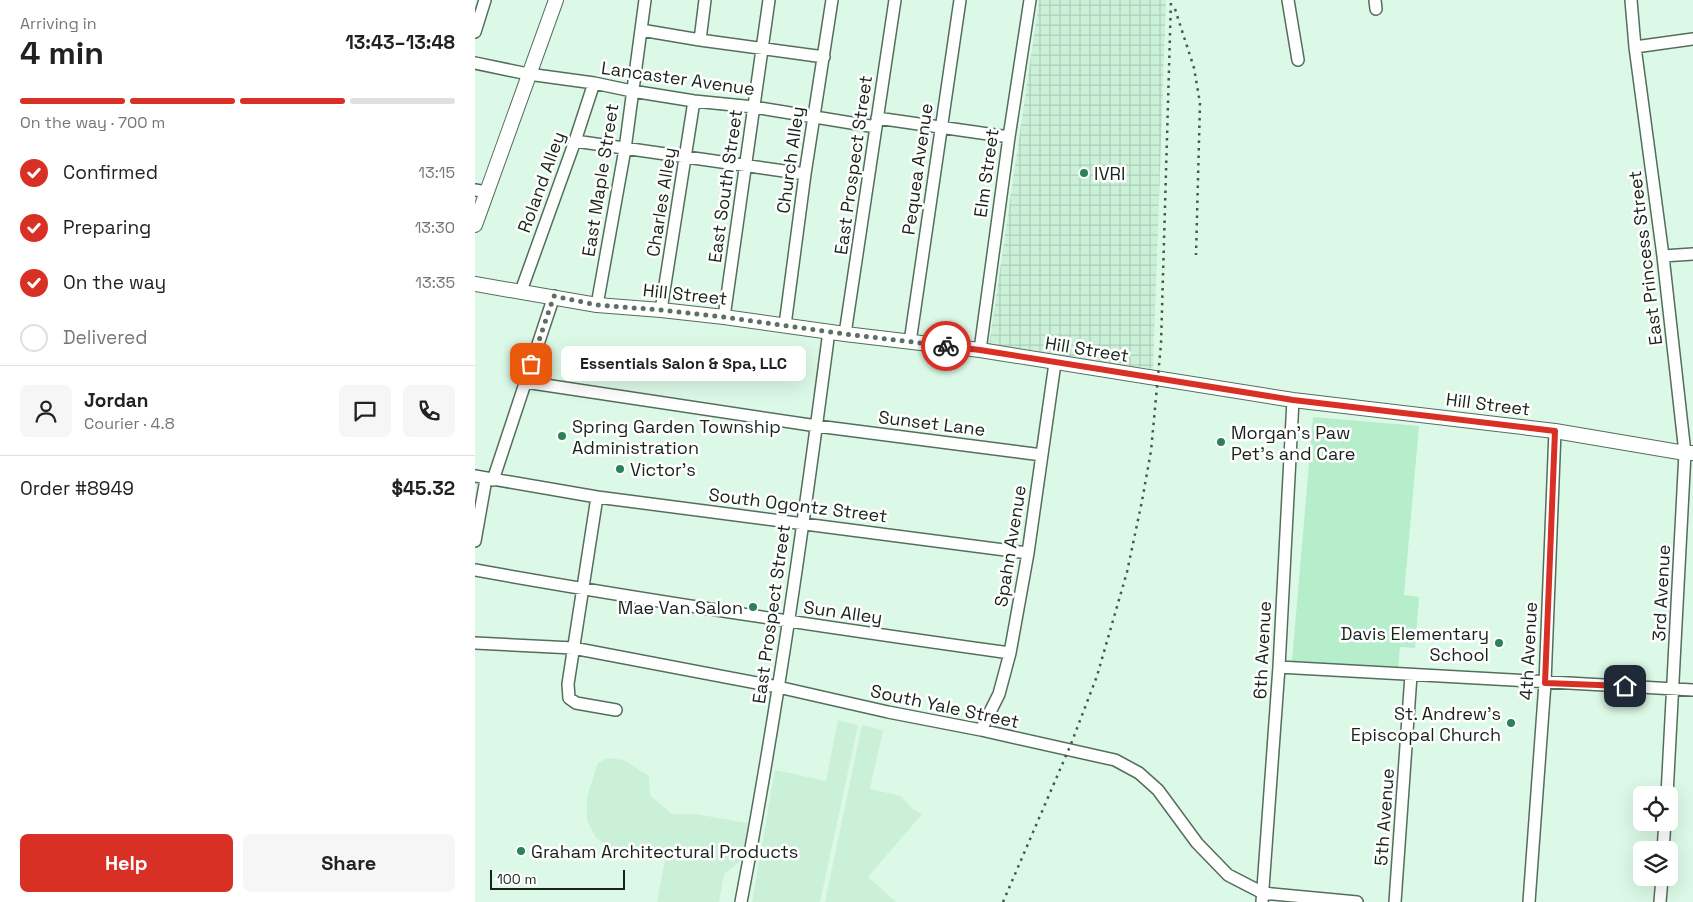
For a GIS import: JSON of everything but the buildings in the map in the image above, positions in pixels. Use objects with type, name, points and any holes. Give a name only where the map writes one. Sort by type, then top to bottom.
[{"type":"main road","points":[[475,225],[481,191],[556,0]]},
{"type":"main road","name":"Hill Street","points":[[475,284],[554,296],[597,305],[724,317],[980,350],[1293,400],[1555,431],[1690,454]]},
{"type":"street","points":[[475,32],[485,0]]},
{"type":"street","name":"East Maple Street","points":[[597,305],[625,149],[645,0]]},
{"type":"street","points":[[700,40],[705,0]]},
{"type":"street","name":"East South Street","points":[[724,317],[769,0]]},
{"type":"street","name":"Church Alley","points":[[785,325],[813,117],[832,0]]},
{"type":"street","name":"East Prospect Street","points":[[845,334],[895,0]]},
{"type":"street","name":"Pequea Avenue","points":[[910,342],[960,0]]},
{"type":"street","name":"Elm Street","points":[[980,350],[1029,0]]},
{"type":"street","points":[[1288,0],[1298,60]]},
{"type":"street","name":"East Princess Street","points":[[1631,0],[1635,46],[1690,454]]},
{"type":"street","points":[[641,30],[824,57]]},
{"type":"street","points":[[1635,46],[1693,39]]},
{"type":"street","name":"Lancaster Avenue","points":[[475,63],[528,74],[593,83],[693,101],[754,106],[813,117],[941,128],[1009,137]]},
{"type":"street","name":"Roland Alley","points":[[521,291],[575,141],[593,83]]},
{"type":"street","name":"Charles Alley","points":[[661,310],[693,101]]},
{"type":"street","points":[[575,141],[746,164],[805,174]]},
{"type":"street","points":[[1663,256],[1693,254]]},
{"type":"street","points":[[475,541],[485,478],[525,382],[554,296]]},
{"type":"street","name":"East Prospect Street","points":[[741,902],[759,809],[789,621],[829,331]]},
{"type":"street","name":"Spahn Avenue","points":[[981,730],[999,694],[1010,653],[1028,553],[1055,363]]},
{"type":"street","name":"Sunset Lane","points":[[525,382],[817,426],[1042,455]]},
{"type":"street","name":"6th Avenue","points":[[1263,898],[1279,667],[1293,400]]},
{"type":"street","name":"4th Avenue","points":[[1529,902],[1545,683],[1555,431]]},
{"type":"street","name":"3rd Avenue","points":[[1668,786],[1690,454]]},
{"type":"street","name":"South Ogontz Street","points":[[485,478],[597,497],[1028,553]]},
{"type":"street","points":[[597,497],[573,648],[568,684],[569,698],[576,703],[616,710]]},
{"type":"street","name":"Sun Alley","points":[[475,570],[789,621],[1010,653]]},
{"type":"street","name":"South Yale Street","points":[[475,643],[573,648],[778,687],[1115,760],[1139,773],[1158,790],[1197,843],[1213,861],[1228,875],[1263,898],[1357,902]]},
{"type":"street","points":[[1279,667],[1693,690]]},
{"type":"street","name":"5th Avenue","points":[[1395,902],[1411,675]]},
{"type":"street","points":[[1660,902],[1661,886]]},
{"type":"shaded area","name":"IVRI","points":[[1039,0],[1166,0],[1153,369],[989,346]]},
{"type":"shaded area","points":[[1313,417],[1419,426],[1404,595],[1419,597],[1415,648],[1400,647],[1398,670],[1292,661]]},
{"type":"shaded area","points":[[838,720],[858,725],[820,902],[752,902],[775,770],[826,781]]},
{"type":"shaded area","points":[[862,725],[883,730],[870,789],[901,796],[913,809],[922,814],[868,877],[896,902],[825,902]]},
{"type":"shaded area","points":[[607,758],[624,760],[649,776],[650,795],[672,814],[695,814],[753,824],[746,858],[724,874],[719,902],[657,902],[665,860],[609,846],[596,838],[587,821],[587,797],[598,763]]},
{"type":"railway","points":[[1003,902],[1071,744],[1097,676],[1127,572],[1142,501],[1151,451],[1161,344],[1171,0]]},
{"type":"railway","points":[[1175,9],[1194,68],[1200,103],[1196,255]]},
{"type":"way so far","points":[[531,364],[554,296],[597,305],[724,317],[946,346]]},
{"type":"place","name":"IVRI","points":[[1084,173]]},
{"type":"place","name":"Essentials Salon & Spa, LLC","points":[[531,364]]},
{"type":"place","name":"Spring Garden Township Administration","points":[[562,436]]},
{"type":"place","name":"Morgan's Paw Pet's and Care","points":[[1221,442]]},
{"type":"place","name":"Victor's","points":[[620,469]]},
{"type":"place","name":"Mae Van Salon","points":[[753,607]]},
{"type":"place","name":"Davis Elementary School","points":[[1499,643]]},
{"type":"place","name":"St. Andrew's Episcopal Church","points":[[1511,723]]},
{"type":"place","name":"Graham Architectural Products","points":[[521,851]]},
{"type":"route","points":[[946,346],[1293,400],[1555,431],[1545,683],[1625,686]]}]
